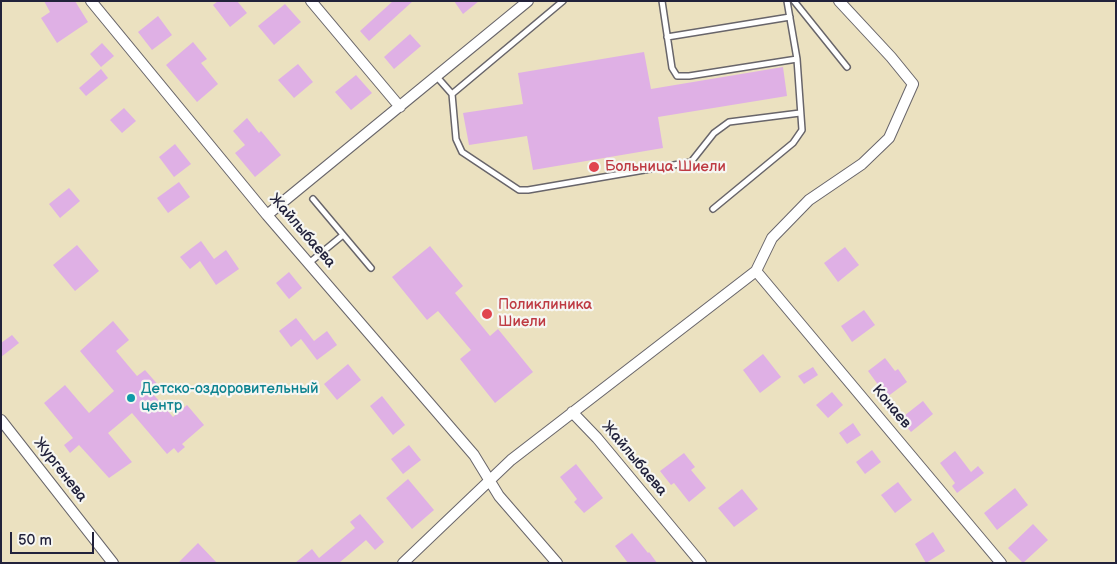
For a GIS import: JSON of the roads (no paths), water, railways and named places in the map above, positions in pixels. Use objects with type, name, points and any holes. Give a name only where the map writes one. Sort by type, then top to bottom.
[{"type":"street","name":"Жайлыбаева","points":[[91,1],[267,215],[474,455],[499,496],[557,563]]},
{"type":"street","points":[[311,1],[400,106]]},
{"type":"street","points":[[267,215],[528,1]]},
{"type":"street","points":[[403,563],[511,460],[756,271],[772,238],[809,200],[862,164],[889,138],[913,84],[891,57],[838,1]]},
{"type":"street","name":"Конаев","points":[[756,271],[1001,563]]},
{"type":"street","name":"Жайлыбаева","points":[[572,412],[597,438],[701,563]]},
{"type":"street","name":"Жургенева","points":[[1,420],[113,563]]},
{"type":"lane","points":[[452,94],[563,1]]},
{"type":"lane","points":[[662,1],[672,68],[677,76],[696,75],[797,58]]},
{"type":"lane","points":[[713,210],[793,143],[802,130],[797,58],[787,1]]},
{"type":"lane","points":[[794,1],[847,67]]},
{"type":"lane","points":[[667,37],[790,17]]},
{"type":"lane","points":[[437,77],[452,94],[456,138],[462,152],[519,190],[691,162],[714,133],[729,122],[800,113]]},
{"type":"lane","points":[[313,199],[371,268]]},
{"type":"lane","points":[[309,263],[343,235]]},
{"type":"place","name":"Больница Шиели","points":[[594,167]]},
{"type":"place","name":"Поликлиника Шиели","points":[[487,314]]},
{"type":"place","name":"Детско-оздоровительный центр","points":[[131,398]]}]
